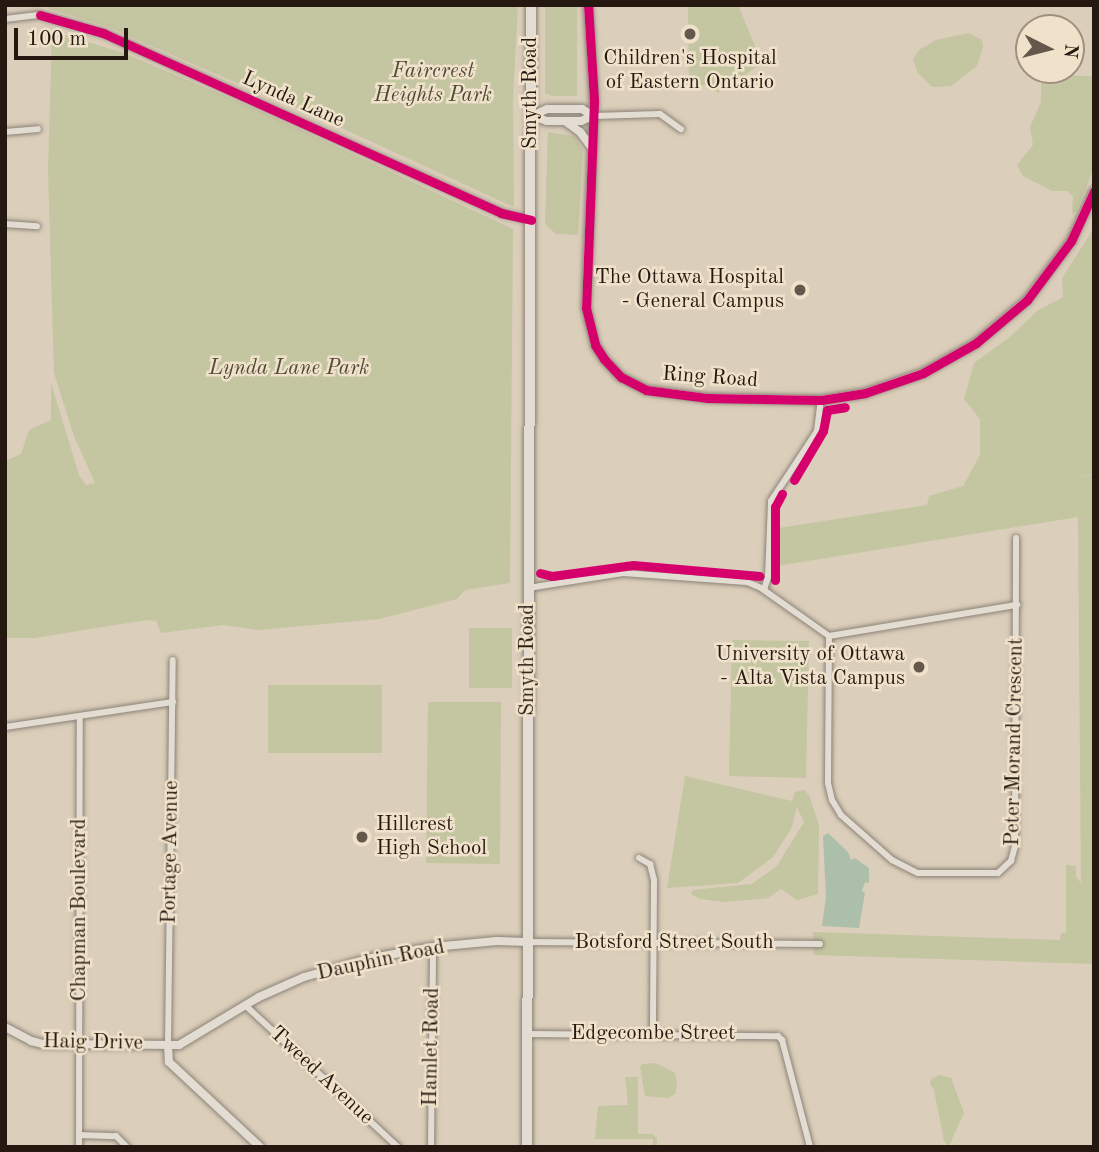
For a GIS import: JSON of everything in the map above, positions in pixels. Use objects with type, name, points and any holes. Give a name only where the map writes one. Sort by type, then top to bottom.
[{"type":"main road","name":"Smyth Road","points":[[527,1147],[531,5]]},
{"type":"street","points":[[40,5],[40,15]]},
{"type":"street","name":"Ring Road","points":[[587,5],[593,116],[586,308],[595,345],[608,365],[632,384],[656,393],[821,400],[865,393],[915,377],[965,351],[994,330],[1027,300],[1051,270],[1080,225],[1094,191]]},
{"type":"street","name":"Lynda Lane","points":[[5,19],[40,15],[103,33],[501,213],[518,219],[531,219]]},
{"type":"street","points":[[532,116],[547,109],[582,109],[593,116]]},
{"type":"street","points":[[532,116],[547,121],[582,121],[593,116],[660,114],[681,129]]},
{"type":"street","points":[[565,121],[592,148]]},
{"type":"street","points":[[5,132],[38,129]]},
{"type":"street","points":[[5,224],[37,226]]},
{"type":"street","points":[[764,590],[768,577],[771,501],[817,431],[821,400]]},
{"type":"street","name":"Peter Morand Crescent","points":[[829,636],[828,783],[832,800],[841,816],[892,860],[918,873],[991,874],[1004,869],[1011,861],[1016,846],[1016,538]]},
{"type":"street","points":[[528,587],[630,573],[747,582],[764,590],[829,636],[1017,605]]},
{"type":"street","name":"Portage Avenue","points":[[168,1045],[173,660]]},
{"type":"street","points":[[5,727],[173,702]]},
{"type":"street","name":"Chapman Boulevard","points":[[79,1147],[80,716]]},
{"type":"street","points":[[639,858],[650,864],[654,880],[653,1034]]},
{"type":"street","name":"Dauphin Road","points":[[168,1045],[185,1042],[245,1005],[304,977],[372,958],[433,947],[497,941],[527,942]]},
{"type":"street","name":"Botsford Street South","points":[[527,942],[820,944]]},
{"type":"street","name":"Hamlet Road","points":[[431,1147],[433,947]]},
{"type":"street","name":"Tweed Avenue","points":[[245,1005],[398,1147]]},
{"type":"street","name":"Haig Drive","points":[[5,1027],[31,1041],[168,1045],[169,1062],[260,1147]]},
{"type":"street","name":"Edgecombe Street","points":[[528,1034],[777,1035],[782,1040],[810,1147]]},
{"type":"street","points":[[79,1135],[116,1136],[127,1147]]},
{"type":"green space","name":"Faircrest Heights Park","points":[[49,5],[518,5],[513,98],[514,207],[287,103],[277,93],[267,96],[106,26],[49,9]]},
{"type":"green space","points":[[545,5],[577,5],[577,96],[552,96],[545,93]]},
{"type":"green space","points":[[688,5],[738,5],[757,51],[755,68],[718,93],[707,85],[689,89]]},
{"type":"green space","name":"Lynda Lane Park","points":[[52,31],[121,52],[260,111],[513,229],[510,583],[465,590],[457,599],[379,619],[258,630],[223,625],[161,633],[156,621],[147,620],[34,638],[5,638],[5,461],[21,454],[29,430],[51,420],[51,383],[79,475],[86,485],[95,483],[74,436],[54,373],[48,170]]},
{"type":"green space","points":[[969,33],[982,40],[983,47],[977,66],[951,86],[932,87],[918,73],[913,59],[919,50],[936,40]]},
{"type":"green space","points":[[1085,76],[1094,76],[1094,168],[1076,212],[1072,213],[1073,196],[1067,191],[1052,191],[1023,176],[1017,165],[1033,145],[1030,127],[1041,102],[1041,84],[1085,84]]},
{"type":"green space","points":[[548,132],[574,136],[583,150],[578,235],[556,234],[545,224]]},
{"type":"green space","points":[[1094,228],[1094,474],[1076,477],[1094,475],[1094,964],[814,955],[813,932],[1060,940],[1061,933],[1066,933],[1066,865],[1076,866],[1076,877],[1081,883],[1078,517],[777,566],[779,528],[927,505],[929,496],[963,486],[980,455],[980,419],[964,399],[974,363],[1010,337],[1037,311],[1063,297],[1062,278]]},
{"type":"green space","points":[[469,628],[512,628],[512,688],[469,688]]},
{"type":"green space","points":[[732,640],[809,641],[806,778],[729,776]]},
{"type":"green space","points":[[268,685],[382,685],[382,753],[268,753]]},
{"type":"green space","points":[[428,702],[501,702],[500,864],[426,863]]},
{"type":"green space","points":[[685,776],[792,801],[795,792],[804,790],[809,795],[819,825],[818,894],[797,900],[781,889],[768,898],[726,902],[700,899],[691,894],[693,890],[752,884],[777,866],[804,822],[797,807],[791,829],[773,857],[738,883],[667,888]]},
{"type":"green space","points":[[656,1063],[675,1073],[675,1094],[668,1098],[645,1096],[640,1067],[642,1064]]},
{"type":"green space","points":[[940,1075],[951,1078],[964,1113],[949,1146],[944,1141],[934,1090],[930,1084],[931,1079]]},
{"type":"green space","points":[[625,1077],[638,1077],[638,1134],[652,1134],[657,1138],[657,1147],[653,1147],[653,1139],[595,1139],[598,1106],[628,1105]]},
{"type":"shaded area","points":[[828,833],[848,852],[851,860],[855,858],[869,868],[869,883],[865,882],[862,891],[865,893],[859,928],[822,926],[826,897],[823,836]]},
{"type":"cycle path","points":[[588,5],[594,101],[586,308],[595,345],[604,359],[621,377],[646,390],[708,398],[821,400],[865,393],[923,373],[976,343],[1027,300],[1071,241],[1094,191]]},
{"type":"cycle path","points":[[40,15],[103,33],[501,213],[531,220]]},
{"type":"cycle path","points":[[794,480],[823,431],[827,410],[845,407]]},
{"type":"cycle path","points":[[775,580],[775,507],[782,494]]},
{"type":"cycle path","points":[[540,573],[552,576],[633,565],[760,576]]},
{"type":"place","name":"Children's Hospital of Eastern Ontario","points":[[690,34]]},
{"type":"place","name":"The Ottawa Hospital - General Campus","points":[[800,290]]},
{"type":"place","name":"University of Ottawa - Alta Vista Campus","points":[[919,667]]},
{"type":"place","name":"Hillcrest High School","points":[[362,837]]}]
